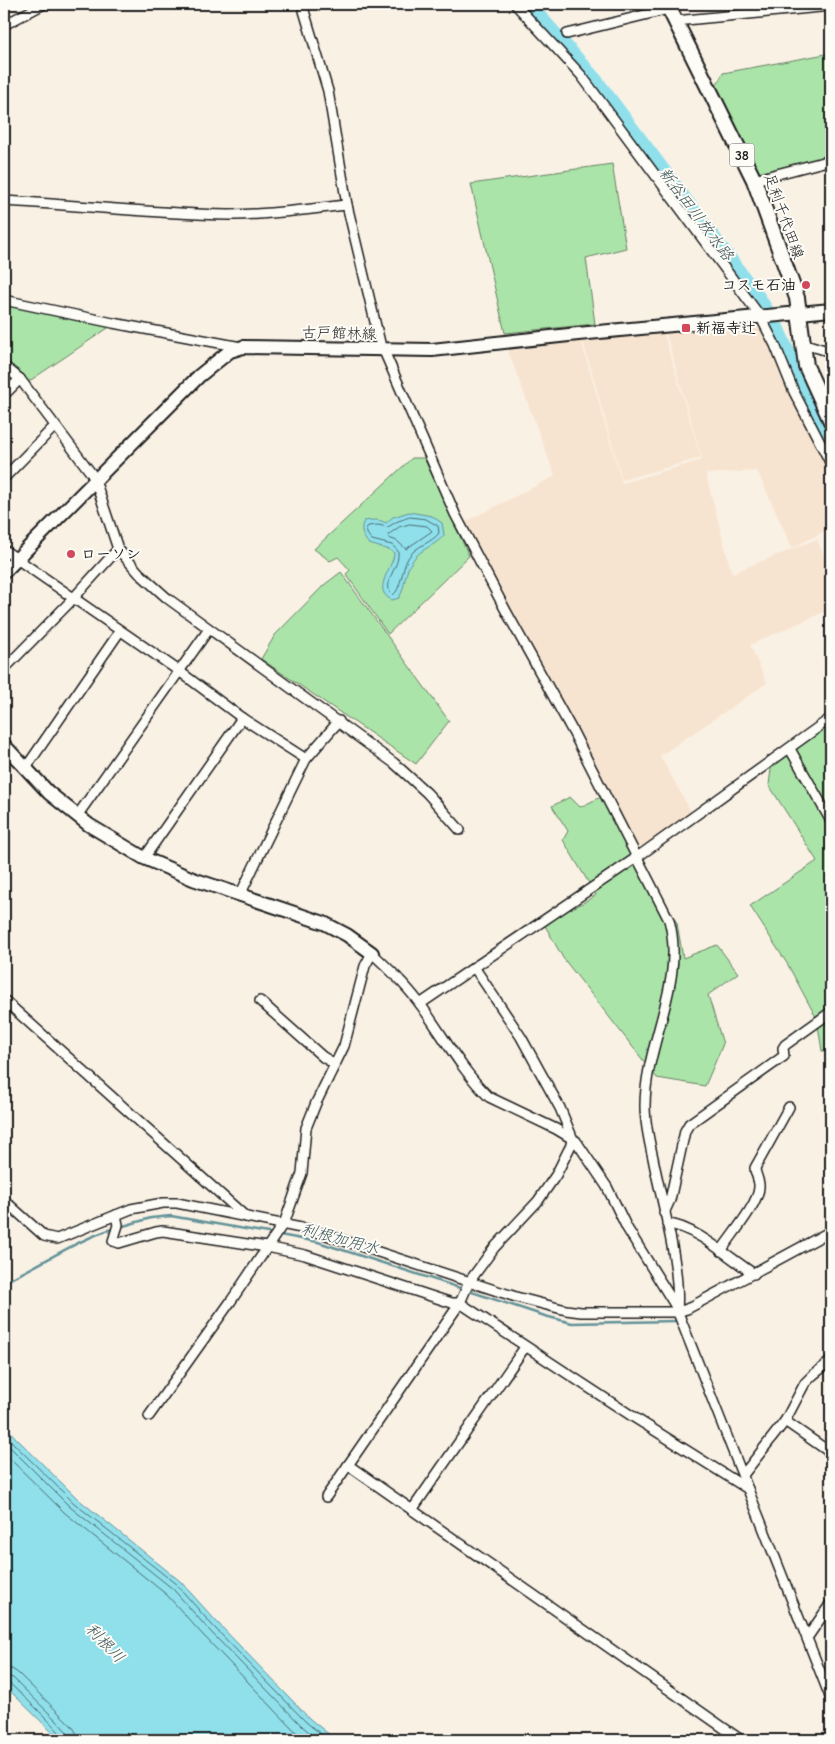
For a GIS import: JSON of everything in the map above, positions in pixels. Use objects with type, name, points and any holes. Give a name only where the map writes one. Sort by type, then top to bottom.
[{"type":"main road","name":"足利千代田線","points":[[670,11],[754,180],[797,298],[802,343],[809,377],[831,421]]},
{"type":"main road","points":[[800,313],[831,310]]},
{"type":"main road","name":"古戸館林線","points":[[4,572],[200,376],[230,351],[243,347],[383,351],[455,349],[578,334],[800,313]]},
{"type":"main road","points":[[4,745],[49,793],[77,816],[144,858],[193,879],[324,923],[347,935],[372,953]]},
{"type":"street","points":[[4,25],[44,4]]},
{"type":"street","points":[[302,4],[328,91],[347,205],[383,351],[455,514],[573,732],[669,920],[674,936],[674,964],[647,1076],[645,1106],[647,1131],[673,1254],[678,1312]]},
{"type":"street","points":[[515,4],[580,75],[762,316],[776,345],[794,392],[831,464]]},
{"type":"street","points":[[567,34],[670,11],[831,6]]},
{"type":"street","points":[[754,180],[831,160]]},
{"type":"street","points":[[4,201],[144,212],[229,215],[347,205]]},
{"type":"street","points":[[4,300],[122,325],[243,347]]},
{"type":"street","points":[[802,343],[831,352]]},
{"type":"street","points":[[4,366],[20,379],[95,480],[118,549],[139,573],[167,598],[339,721],[394,763],[427,793],[460,830]]},
{"type":"street","points":[[4,395],[20,379]]},
{"type":"street","points":[[4,478],[56,427]]},
{"type":"street","points":[[4,669],[118,549]]},
{"type":"street","points":[[4,550],[179,671],[242,718],[306,759]]},
{"type":"street","points":[[77,816],[209,629]]},
{"type":"street","points":[[25,769],[120,631]]},
{"type":"street","points":[[144,858],[242,718]]},
{"type":"street","points":[[420,1004],[636,858],[831,718]]},
{"type":"street","points":[[240,895],[306,759],[339,721]]},
{"type":"street","points":[[790,749],[831,821]]},
{"type":"street","points":[[149,1416],[285,1221],[302,1173],[306,1128],[344,1046],[366,966],[372,953],[399,979],[420,1004],[456,1057],[479,1088],[489,1098],[572,1137]]},
{"type":"street","points":[[474,967],[521,1037],[560,1108],[572,1137],[598,1173],[627,1228],[678,1312],[831,1699]]},
{"type":"street","points":[[4,1000],[246,1217]]},
{"type":"street","points":[[260,1001],[323,1057],[335,1064]]},
{"type":"street","points":[[664,1213],[670,1200],[688,1124],[784,1056],[783,1048],[785,1045],[831,1012]]},
{"type":"street","points":[[721,1251],[758,1197],[760,1185],[755,1168],[789,1107]]},
{"type":"street","points":[[326,1497],[460,1303],[466,1287],[494,1248],[538,1201],[556,1175],[571,1145],[572,1137]]},
{"type":"street","points":[[4,1200],[41,1233],[52,1239],[60,1239],[131,1209],[163,1203],[176,1203],[323,1234],[466,1287],[581,1312],[678,1312],[692,1307],[831,1231]]},
{"type":"street","points":[[116,1215],[118,1225],[113,1241],[119,1243],[163,1231],[267,1247],[305,1256],[452,1303],[460,1303],[525,1347],[748,1489]]},
{"type":"street","points":[[666,1224],[675,1224],[692,1232],[754,1274]]},
{"type":"street","points":[[412,1510],[525,1347]]},
{"type":"street","points":[[743,1475],[785,1420],[805,1383],[813,1374],[831,1361]]},
{"type":"street","points":[[785,1420],[831,1453]]},
{"type":"street","points":[[348,1464],[741,1740]]},
{"type":"street","points":[[807,1638],[831,1603]]},
{"type":"shaded area","points":[[760,322],[831,469],[831,528],[792,548],[757,471],[706,474],[705,471],[732,573],[817,539],[831,572],[831,609],[750,645],[767,683],[660,756],[692,813],[645,847],[633,845],[465,522],[555,476],[508,351],[581,340],[622,483],[702,460],[665,330]]},
{"type":"shaded area","points":[[664,334],[701,458],[622,480],[583,341]]},
{"type":"green space","points":[[831,53],[831,161],[763,177],[716,86],[723,73]]},
{"type":"green space","points":[[612,164],[626,248],[586,258],[595,324],[505,333],[471,184]]},
{"type":"green space","points":[[4,302],[111,326],[28,382],[4,362]]},
{"type":"green space","points":[[412,458],[424,458],[469,556],[388,634],[346,574],[350,570],[338,557],[330,561],[314,549]]},
{"type":"green space","points":[[341,572],[449,721],[416,764],[261,659],[275,635],[324,585]]},
{"type":"green space","points":[[831,713],[831,1052],[822,1051],[817,1019],[788,965],[750,906],[817,861],[769,785],[773,753]]},
{"type":"green space","points":[[603,796],[630,848],[677,923],[683,958],[717,945],[738,973],[708,995],[723,1044],[705,1086],[657,1078],[563,958],[543,922],[596,895],[563,840],[568,831],[552,806],[570,797],[580,807]]},
{"type":"water","points":[[409,512],[432,516],[442,523],[444,535],[416,556],[410,564],[399,598],[392,600],[386,596],[383,584],[394,553],[369,544],[363,536],[362,527],[364,521],[378,520],[386,523],[393,517]]},
{"type":"water","name":"利根川","points":[[4,1424],[78,1499],[180,1581],[310,1719],[336,1740],[60,1740],[4,1685]]},
{"type":"waterway","name":"新谷田川放水路","points":[[529,4],[595,79],[759,298],[777,327],[806,394],[831,444]]},
{"type":"waterway","name":"利根加用水","points":[[120,1227],[151,1218],[171,1216],[274,1234]]},
{"type":"waterway","name":"利根加用水","points":[[4,1282],[86,1239],[115,1228]]},
{"type":"waterway","name":"利根加用水","points":[[280,1235],[318,1242],[463,1289]]},
{"type":"waterway","name":"利根加用水","points":[[469,1291],[572,1323],[676,1321]]},
{"type":"place","name":"コスモ石油","points":[[806,285]]},
{"type":"place","name":"新福寺辻","points":[[686,328]]},
{"type":"place","name":"ローソン","points":[[71,554]]}]
